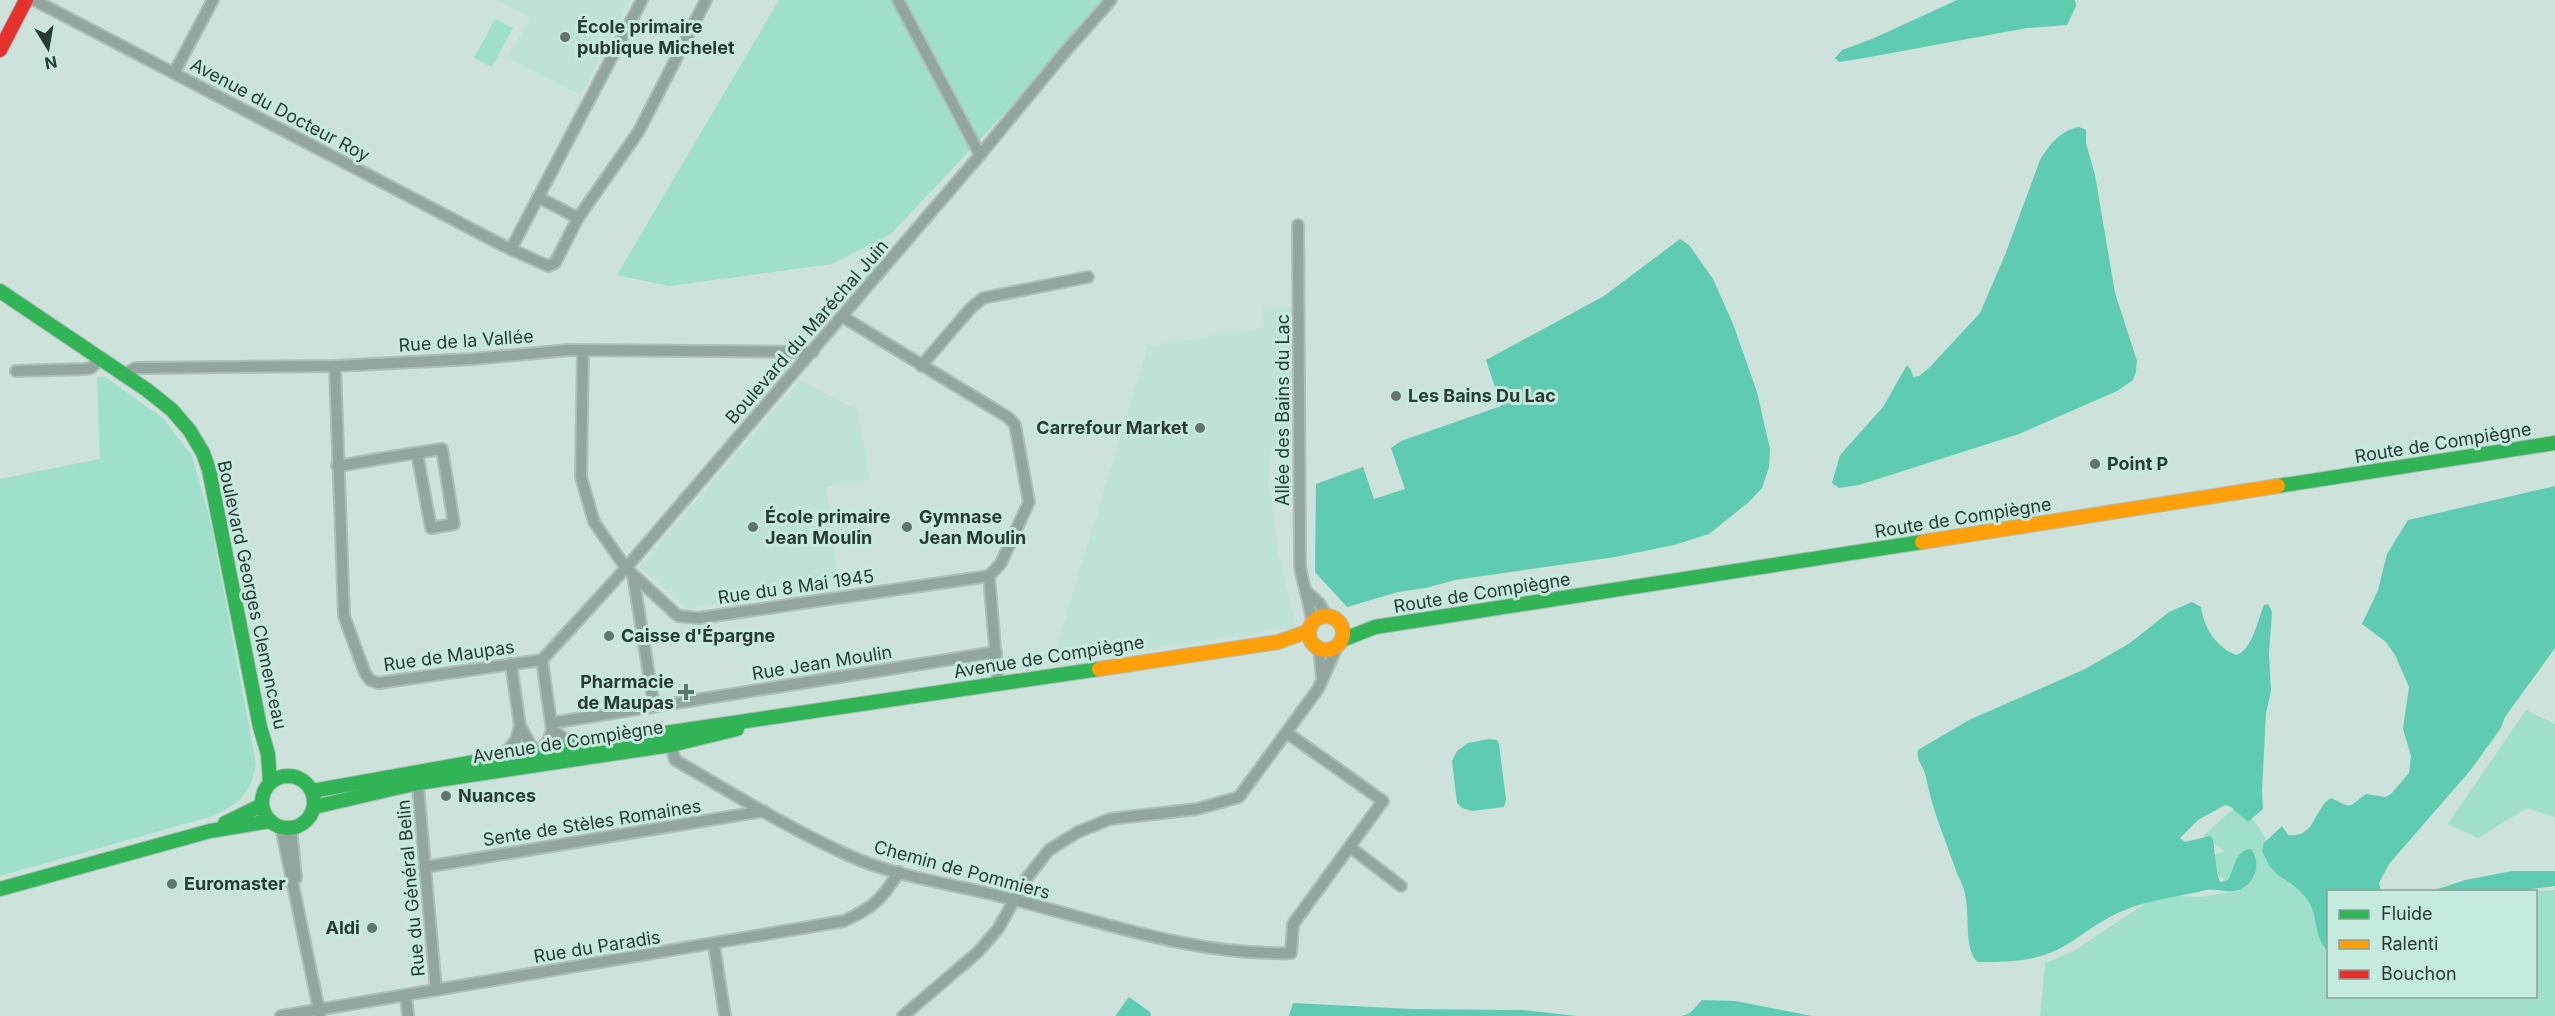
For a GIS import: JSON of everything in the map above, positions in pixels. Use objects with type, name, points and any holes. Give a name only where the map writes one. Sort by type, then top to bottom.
[{"type":"main road","points":[[0,50],[26,0]]},
{"type":"main road","name":"Boulevard Georges Clemenceau","points":[[0,291],[172,411],[190,431],[203,453],[209,470],[260,727],[268,754],[270,783]]},
{"type":"main road","name":"Route de Compiègne","points":[[1376,627],[2555,443]]},
{"type":"main road","points":[[1319,618],[1376,627],[1328,651],[1313,637],[1319,618]]},
{"type":"main road","points":[[1334,619],[1343,631],[1340,643]]},
{"type":"main road","name":"Avenue de Compiègne","points":[[312,791],[505,763],[564,761],[826,709],[1313,637]]},
{"type":"main road","name":"Avenue de Compiègne","points":[[505,763],[540,752],[576,746],[669,739]]},
{"type":"main road","points":[[0,889],[210,831],[306,821],[314,807],[312,791],[306,783],[289,776],[268,754]]},
{"type":"main road","points":[[262,805],[265,789],[270,783],[289,776]]},
{"type":"main road","name":"Avenue de Compiègne","points":[[314,807],[418,777]]},
{"type":"main road","points":[[262,805],[281,825]]},
{"type":"main road","points":[[210,831],[262,805]]},
{"type":"street","name":"Avenue du Docteur Roy","points":[[34,0],[511,249],[548,266],[555,263],[578,218],[639,130],[706,0]]},
{"type":"street","points":[[174,74],[213,0]]},
{"type":"street","points":[[511,249],[642,0]]},
{"type":"street","points":[[898,0],[980,155]]},
{"type":"street","name":"Boulevard du Maréchal Juin","points":[[542,660],[630,572],[1064,53],[1111,0]]},
{"type":"street","points":[[538,197],[578,218]]},
{"type":"street","name":"Allée des Bains du Lac","points":[[1298,225],[1300,567],[1303,584],[1308,593],[1334,619]]},
{"type":"street","points":[[921,366],[970,309],[983,298],[1088,278]]},
{"type":"street","points":[[843,317],[1010,418],[1015,425],[1029,502],[1001,563],[988,576],[998,683]]},
{"type":"street","points":[[583,350],[581,477],[594,522],[630,572],[654,706]]},
{"type":"street","name":"Rue de la Vallée","points":[[123,375],[136,368],[334,366],[472,359],[583,350],[813,352]]},
{"type":"street","points":[[16,371],[92,368],[100,359]]},
{"type":"street","name":"Rue de Maupas","points":[[334,366],[344,616],[364,673],[370,680],[378,683],[542,660],[551,726]]},
{"type":"street","points":[[337,466],[417,453],[442,449],[454,524],[431,528],[417,453]]},
{"type":"street","name":"Rue du 8 Mai 1945","points":[[630,572],[678,616],[699,618],[988,576]]},
{"type":"street","name":"Allée des Bains du Lac","points":[[1308,593],[1313,637],[1322,677]]},
{"type":"street","points":[[903,1016],[978,952],[998,929],[1014,900],[1049,850],[1078,832],[1110,819],[1197,809],[1239,797],[1318,689],[1340,643]]},
{"type":"street","name":"Rue Jean Moulin","points":[[551,726],[654,706],[996,652]]},
{"type":"street","points":[[512,664],[520,726],[526,742],[533,749],[564,761]]},
{"type":"street","points":[[505,763],[520,726]]},
{"type":"street","points":[[540,752],[551,726],[576,746]]},
{"type":"street","points":[[1287,733],[1383,801],[1350,847],[1401,886]]},
{"type":"street","name":"Chemin de Pommiers","points":[[669,739],[675,760],[764,811],[851,856],[899,872],[1014,900],[1117,929],[1228,950],[1291,953],[1293,924],[1350,847]]},
{"type":"street","name":"Rue du Général Belin","points":[[418,777],[436,990]]},
{"type":"street","name":"Sente de Stèles Romaines","points":[[425,867],[764,811]]},
{"type":"street","points":[[281,825],[319,1013]]},
{"type":"street","name":"Rue du Paradis","points":[[281,1016],[319,1013],[436,990],[714,945],[844,921],[865,911],[881,899],[899,872]]},
{"type":"street","points":[[714,945],[725,1016]]},
{"type":"street","points":[[406,996],[408,1016]]},
{"type":"shaded area","name":"École primaire publique Michelet","points":[[497,0],[629,0],[581,95],[508,58],[530,17]]},
{"type":"shaded area","points":[[779,0],[1111,0],[891,234],[832,264],[669,286],[617,275]]},
{"type":"shaded area","points":[[1957,0],[2075,0],[2076,6],[2067,25],[2027,28],[1839,62],[1835,58],[1842,50],[1872,39]]},
{"type":"shaded area","points":[[495,19],[513,28],[492,67],[474,58]]},
{"type":"shaded area","points":[[2079,127],[2086,130],[2086,143],[2095,175],[2115,293],[2137,361],[2133,380],[2117,391],[2019,434],[1859,485],[1839,488],[1832,483],[1840,455],[1883,407],[1907,365],[1913,377],[1919,376],[1980,313],[2005,255],[2040,160],[2056,139],[2067,131]]},
{"type":"shaded area","points":[[1680,239],[1689,245],[1713,279],[1733,324],[1757,392],[1770,449],[1769,467],[1762,488],[1749,502],[1709,534],[1674,545],[1615,557],[1455,580],[1426,588],[1398,592],[1347,607],[1315,572],[1316,484],[1363,467],[1374,499],[1405,489],[1391,448],[1401,441],[1501,406],[1486,360],[1604,296]]},
{"type":"shaded area","points":[[1293,306],[1290,446],[1271,453],[1268,480],[1279,555],[1296,627],[1051,665],[1148,346],[1264,327],[1263,308]]},
{"type":"shaded area","points":[[97,377],[105,377],[163,418],[192,456],[211,523],[256,764],[251,783],[243,796],[230,807],[213,816],[0,876],[0,479],[100,459]]},
{"type":"shaded area","name":"École primaire Jean Moulin","points":[[800,380],[858,410],[869,480],[827,487],[838,581],[760,593],[760,597],[688,609],[639,567]]},
{"type":"shaded area","points":[[2555,486],[2555,648],[2469,772],[2389,864],[2379,883],[2381,890],[2327,890],[2327,950],[2320,939],[2307,899],[2297,888],[2275,873],[2262,851],[2264,843],[2282,826],[2288,835],[2304,832],[2331,798],[2351,805],[2366,794],[2385,797],[2391,794],[2409,773],[2411,756],[2403,729],[2409,687],[2395,655],[2386,642],[2362,624],[2378,590],[2387,554],[2408,520]]},
{"type":"shaded area","points":[[2192,602],[2201,607],[2212,636],[2229,652],[2236,655],[2242,652],[2250,641],[2264,605],[2268,604],[2272,612],[2269,654],[2271,691],[2266,713],[2263,809],[2248,822],[2231,807],[2225,805],[2198,820],[2180,838],[2185,842],[2210,836],[2213,839],[2220,882],[2228,880],[2241,853],[2251,849],[2256,861],[2252,880],[2242,889],[2235,891],[2206,890],[2135,906],[2109,917],[2066,945],[2045,955],[2011,961],[1977,962],[1969,944],[1966,898],[1963,887],[1936,814],[1925,773],[1918,758],[1918,750],[1969,720],[2085,669],[2130,643],[2169,612]]},
{"type":"shaded area","points":[[2526,710],[2555,724],[2555,817],[2527,808],[2478,838],[2448,824]]},
{"type":"shaded area","points":[[1489,739],[1497,740],[1499,744],[1506,799],[1504,807],[1472,811],[1462,808],[1457,803],[1452,761],[1457,751],[1468,743]]},
{"type":"shaded area","points":[[2240,803],[2261,830],[2280,867],[2327,905],[2327,998],[2537,998],[2537,891],[2555,890],[2555,1016],[2040,1016],[2045,963],[2074,951],[2158,895],[2200,897],[2239,891],[2199,860],[2225,851],[2203,836]]},
{"type":"shaded area","points":[[2512,871],[2555,871],[2555,886],[2523,890],[2435,890],[2465,880]]},
{"type":"shaded area","points":[[1129,997],[1150,1012],[1151,1016],[1115,1016]]},
{"type":"shaded area","points":[[1702,1000],[1736,1001],[1812,1016],[1682,1016],[1690,1013]]},
{"type":"shaded area","points":[[1293,1003],[1411,1009],[1523,1010],[1577,1016],[1289,1016]]},
{"type":"traffic: fast","points":[[0,291],[147,390],[172,410],[190,431],[203,453],[209,470],[260,727],[268,754],[270,783]]},
{"type":"traffic: fast","points":[[2278,486],[2555,443]]},
{"type":"traffic: fast","points":[[1342,640],[1375,627],[1922,542]]},
{"type":"traffic: fast","points":[[312,791],[502,757],[1099,669]]},
{"type":"traffic: fast","points":[[314,807],[418,783],[671,745],[737,729]]},
{"type":"traffic: fast","points":[[288,776],[302,780],[310,788],[314,802],[310,816],[302,824],[288,828],[274,824],[266,816],[262,802],[266,788],[274,780],[288,776]]},
{"type":"traffic: fast","points":[[225,823],[262,805]]},
{"type":"traffic: fast","points":[[0,889],[210,831],[270,821]]},
{"type":"traffic: slow","points":[[1922,542],[2278,486]]},
{"type":"traffic: slow","points":[[1326,616],[1338,621],[1343,633],[1338,645],[1326,650],[1314,645],[1309,633],[1314,621],[1326,616]]},
{"type":"traffic: slow","points":[[1099,669],[1278,642],[1309,631]]},
{"type":"traffic: jam","points":[[0,50],[26,0]]},
{"type":"place","name":"École primaire publique Michelet","points":[[565,37]]},
{"type":"place","name":"Les Bains Du Lac","points":[[1396,396]]},
{"type":"place","name":"Carrefour Market","points":[[1200,428]]},
{"type":"place","name":"Point P","points":[[2095,464]]},
{"type":"place","name":"École primaire Jean Moulin","points":[[753,527]]},
{"type":"place","name":"Gymnase Jean Moulin","points":[[907,527]]},
{"type":"place","name":"Caisse d'Épargne","points":[[609,636]]},
{"type":"place","name":"Pharmacie de Maupas","points":[[686,692]]},
{"type":"place","name":"Nuances","points":[[446,796]]},
{"type":"place","name":"Euromaster","points":[[172,884]]},
{"type":"place","name":"Aldi","points":[[372,928]]}]
